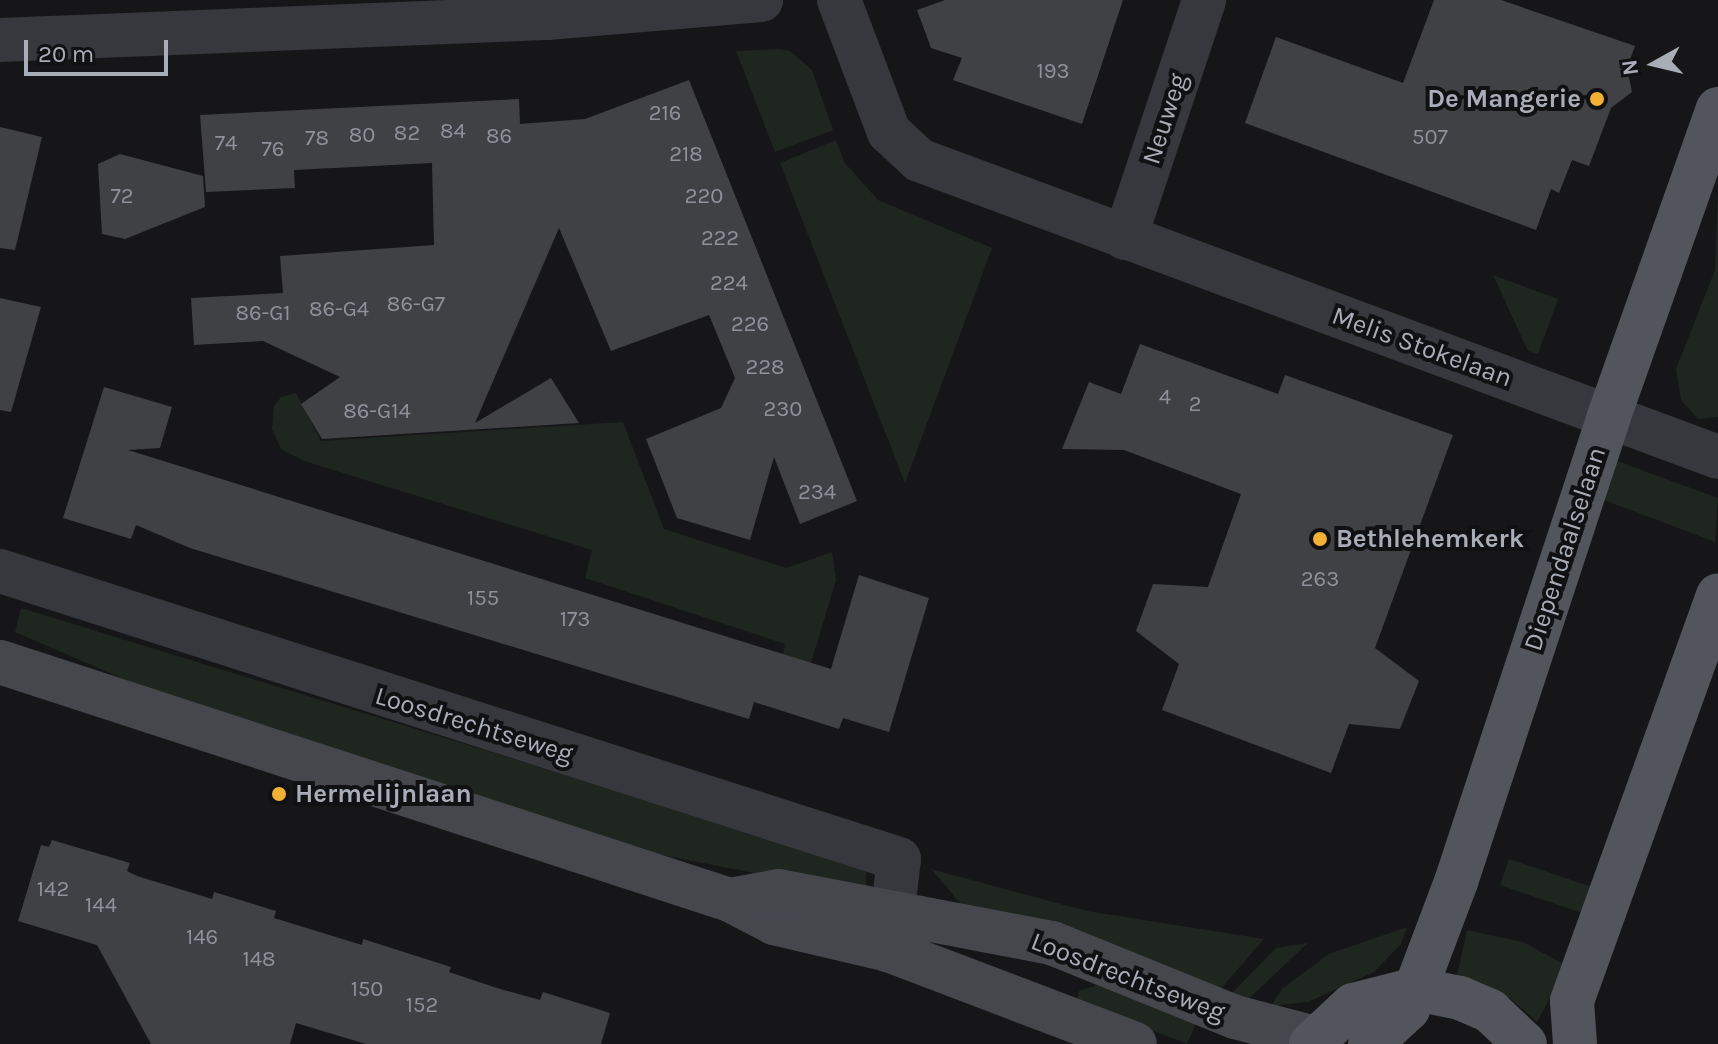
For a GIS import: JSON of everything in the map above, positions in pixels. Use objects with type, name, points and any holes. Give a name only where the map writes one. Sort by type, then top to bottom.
[{"type":"main road","name":"Diependaalselaan","points":[[1370,1044],[1400,1020],[1416,989],[1608,419],[1715,126]]},
{"type":"main road","points":[[1575,1044],[1572,1001],[1718,595]]},
{"type":"main road","points":[[1313,1041],[1353,1005],[1416,989],[1460,998],[1490,1011],[1525,1044]]},
{"type":"street","points":[[0,40],[547,18],[761,0]]},
{"type":"street","name":"Melis Stokelaan","points":[[839,0],[889,132],[919,160],[1608,419],[1718,457]]},
{"type":"street","name":"Neuweg","points":[[1125,238],[1204,0]]},
{"type":"street","name":"Loosdrechtseweg","points":[[0,571],[899,859],[891,931]]},
{"type":"street","name":"Loosdrechtseweg","points":[[0,662],[730,900],[774,923],[1052,943],[1235,1017],[1313,1041]]},
{"type":"street","name":"Loosdrechtseweg","points":[[891,931],[1135,1044]]},
{"type":"shaded area","points":[[736,51],[790,51],[812,70],[833,130],[775,152]]},
{"type":"shaded area","points":[[836,140],[844,162],[878,200],[992,248],[905,483],[780,163]]},
{"type":"shaded area","points":[[1718,191],[1718,417],[1698,419],[1681,400],[1676,369],[1715,270]]},
{"type":"shaded area","points":[[1493,275],[1558,299],[1538,354],[1528,351]]},
{"type":"shaded area","points":[[296,393],[321,441],[623,422],[664,529],[786,568],[832,552],[836,580],[811,663],[783,655],[785,644],[585,578],[592,550],[304,461],[281,449],[272,429],[274,406],[281,397]]},
{"type":"shaded area","points":[[1609,458],[1718,498],[1715,542],[1596,497]]},
{"type":"shaded area","points":[[21,608],[853,863],[866,869],[867,895],[662,855],[188,707],[15,632]]},
{"type":"shaded area","points":[[1509,859],[1592,887],[1582,913],[1500,885]]},
{"type":"shaded area","points":[[931,869],[1087,911],[1264,939],[1217,993],[968,912]]},
{"type":"shaded area","points":[[1407,927],[1401,944],[1374,972],[1308,1002],[1271,1006],[1282,989],[1329,954]]},
{"type":"shaded area","points":[[1467,930],[1523,942],[1567,966],[1537,1022],[1511,999],[1457,976]]},
{"type":"shaded area","points":[[1308,943],[1245,1002],[1231,994],[1276,948]]},
{"type":"shaded area","points":[[1097,985],[1198,1019],[1187,1044],[1077,1001],[1079,991]]},
{"type":"building","points":[[945,0],[1123,0],[1082,124],[953,80],[962,58],[931,48],[917,10]]},
{"type":"building","points":[[1434,0],[1501,0],[1635,46],[1627,68],[1632,92],[1611,108],[1589,166],[1572,160],[1559,193],[1551,189],[1536,230],[1245,123],[1276,37],[1403,83]]},
{"type":"building","points":[[689,80],[857,501],[800,524],[774,457],[750,540],[677,518],[646,439],[721,408],[735,378],[709,315],[611,351],[559,228],[475,423],[551,378],[579,423],[322,439],[301,404],[340,377],[263,341],[194,345],[191,298],[283,293],[280,256],[434,245],[432,163],[294,170],[295,188],[206,192],[200,115],[519,99],[520,124],[585,119]]},
{"type":"building","points":[[0,127],[42,137],[15,250],[0,248]]},
{"type":"building","points":[[120,154],[203,176],[205,207],[125,239],[102,234],[98,164]]},
{"type":"building","points":[[0,298],[41,307],[11,412],[0,410]]},
{"type":"building","name":"Bethlehemkerk","points":[[1140,344],[1278,394],[1285,375],[1453,435],[1375,648],[1419,681],[1400,729],[1349,724],[1331,773],[1162,710],[1179,664],[1136,631],[1153,584],[1208,587],[1241,494],[1124,450],[1062,449],[1089,382],[1121,394]]},
{"type":"building","points":[[104,387],[172,407],[160,448],[128,450],[831,669],[859,575],[929,598],[889,732],[843,718],[839,729],[754,702],[749,719],[190,548],[136,525],[131,539],[63,518]]},
{"type":"building","points":[[52,840],[130,863],[127,871],[137,876],[212,899],[214,892],[276,911],[274,918],[362,945],[363,939],[451,967],[449,972],[497,988],[540,1000],[543,992],[610,1013],[601,1044],[366,1044],[296,1023],[290,1044],[151,1044],[97,945],[18,921],[41,845],[49,847]]},
{"type":"place","name":"De Mangerie","points":[[1597,99]]},
{"type":"place","name":"Bethlehemkerk","points":[[1320,539]]},
{"type":"place","name":"Hermelijnlaan","points":[[279,794]]}]
